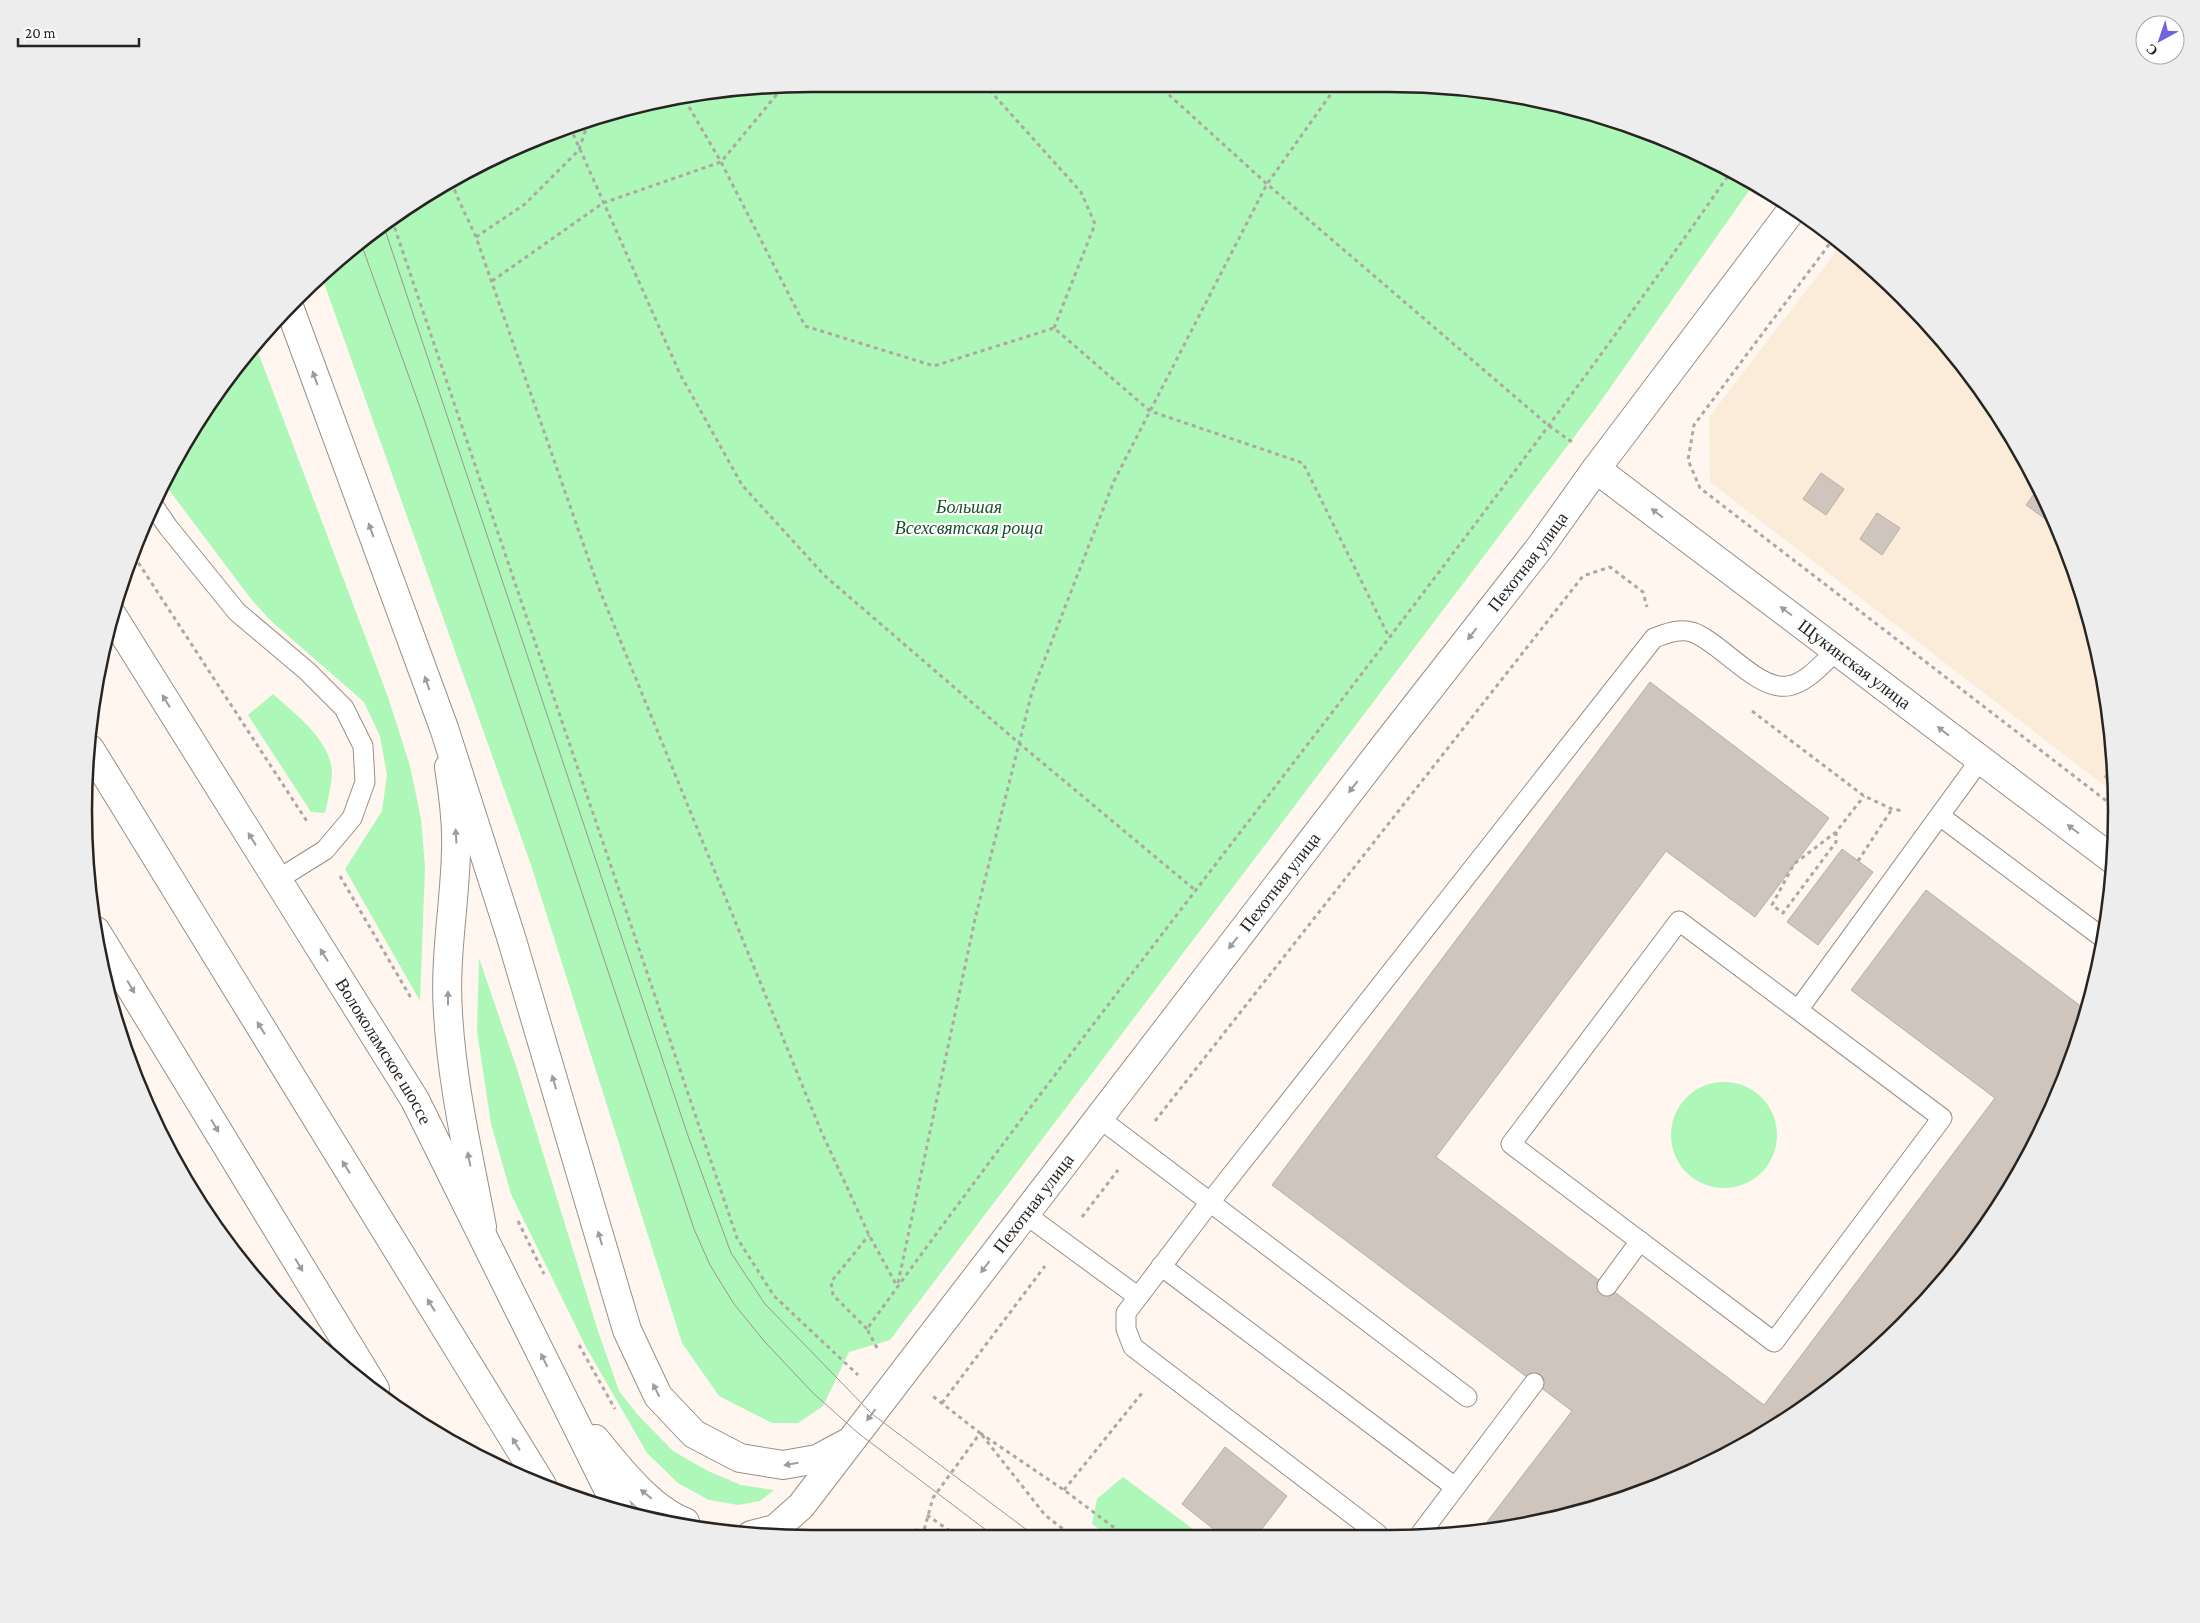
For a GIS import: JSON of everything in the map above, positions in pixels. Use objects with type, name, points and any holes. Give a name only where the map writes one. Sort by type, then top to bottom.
[{"type":"main road","name":"Пехотная улица","points":[[774,1529],[801,1506],[852,1440],[1376,756],[1541,546],[1596,469],[1788,214]]},
{"type":"main road","points":[[292,315],[444,728],[514,946],[627,1330],[658,1396],[694,1434],[740,1458],[783,1465],[818,1459],[852,1440]]},
{"type":"main road","name":"Щукинская улица","points":[[1596,469],[1838,650],[2106,855]]},
{"type":"main road","name":"Волоколамское шоссе","points":[[117,624],[415,1100],[615,1503]]},
{"type":"main road","points":[[444,728],[454,795],[456,850],[448,947],[448,1013],[462,1120],[485,1241]]},
{"type":"main road","points":[[95,757],[537,1476]]},
{"type":"main road","points":[[105,945],[366,1376]]},
{"type":"main road","points":[[565,1404],[631,1482],[674,1518]]},
{"type":"lane","points":[[158,512],[237,612],[307,671],[344,708],[363,746],[364,782],[352,818],[325,850],[277,880]]},
{"type":"lane","points":[[1373,1530],[1134,1347],[1126,1328],[1126,1313],[1137,1296],[1211,1201],[1654,638],[1672,631],[1691,631],[1770,686],[1788,686],[1804,679],[1838,650]]},
{"type":"lane","points":[[1798,1010],[1980,760]]},
{"type":"lane","points":[[1940,816],[2097,933]]},
{"type":"lane","points":[[1679,921],[1798,1010],[1942,1118],[1774,1342],[1511,1144],[1679,921]]},
{"type":"lane","points":[[1099,1118],[1211,1201],[1466,1397]]},
{"type":"lane","points":[[1025,1214],[1137,1296]]},
{"type":"lane","points":[[1606,1286],[1640,1241]]},
{"type":"lane","points":[[1161,1266],[1447,1482]]},
{"type":"lane","points":[[1424,1529],[1534,1383]]},
{"type":"path","points":[[991,92],[1081,192],[1095,224],[1054,328]]},
{"type":"path","points":[[1166,92],[1267,184],[1548,425],[1579,447]]},
{"type":"path","points":[[898,1286],[975,919],[1032,692],[1114,481],[1267,184],[1332,92]]},
{"type":"path","points":[[492,281],[603,203],[721,162],[778,93]]},
{"type":"path","points":[[687,104],[721,162],[805,326],[934,366],[1054,328]]},
{"type":"path","points":[[476,237],[525,204],[579,150],[586,129]]},
{"type":"path","points":[[573,134],[680,374],[742,485],[825,576],[1020,744],[1196,890]]},
{"type":"path","points":[[867,1329],[1548,425],[1727,178]]},
{"type":"path","points":[[454,188],[476,237],[492,281],[598,586],[817,1122],[869,1235],[898,1286]]},
{"type":"path","points":[[394,227],[737,1238],[774,1296],[860,1377]]},
{"type":"path","points":[[1830,244],[1694,425],[1688,460],[1700,488],[2108,802]]},
{"type":"path","points":[[1054,328],[1150,411],[1303,463],[1389,636]]},
{"type":"path","points":[[138,562],[325,850],[411,999]]},
{"type":"path","points":[[1117,1530],[1064,1490],[980,1433],[942,1403],[1137,1145],[1583,576],[1610,567]]},
{"type":"path","points":[[1836,832],[1836,842],[1783,912],[1772,905],[1794,864],[1836,832],[1864,796]]},
{"type":"path","points":[[1858,861],[1892,809]]},
{"type":"path","points":[[518,1220],[547,1281]]},
{"type":"path","points":[[869,1235],[831,1282],[833,1295],[867,1329],[881,1355]]},
{"type":"path","points":[[578,1343],[617,1412]]},
{"type":"path","points":[[1064,1490],[1162,1368]]},
{"type":"path","points":[[924,1530],[933,1498],[980,1433]]},
{"type":"path","points":[[980,1433],[1045,1515],[1064,1530]]},
{"type":"path","points":[[927,1514],[949,1530]]},
{"type":"shaded area","points":[[1837,250],[1863,271],[1929,337],[1959,374],[2011,452],[2033,493],[2053,536],[2083,625],[2094,671],[2101,718],[2107,788],[1710,482],[1709,417]]},
{"type":"green space","name":"Большая Всехсвятская роща","points":[[812,92],[1388,92],[1436,94],[1482,99],[1529,106],[1575,117],[1664,147],[1750,190],[1593,412],[890,1340],[849,1352],[823,1406],[798,1423],[772,1423],[719,1396],[682,1343],[531,865],[324,283],[374,241],[452,189],[536,147],[625,117],[671,106],[764,94]]},
{"type":"green space","points":[[258,353],[388,697],[410,766],[421,819],[425,866],[420,1001],[345,869],[382,811],[387,775],[380,736],[364,702],[270,620],[251,599],[169,490],[214,412]]},
{"type":"green space","points":[[273,694],[311,729],[326,750],[332,774],[325,813],[311,812],[248,715]]},
{"type":"green space","points":[[479,958],[516,1066],[598,1331],[619,1391],[637,1414],[673,1451],[708,1471],[741,1485],[774,1490],[760,1501],[738,1505],[709,1500],[678,1483],[647,1453],[586,1347],[511,1194],[491,1124],[477,1031]]},
{"type":"green space","points":[[1724,1082],[1744,1086],[1762,1097],[1773,1115],[1777,1135],[1773,1155],[1762,1173],[1744,1184],[1724,1188],[1704,1184],[1686,1173],[1675,1155],[1671,1135],[1675,1115],[1686,1097],[1704,1086]]},
{"type":"green space","points":[[1123,1477],[1194,1530],[1101,1530],[1092,1524],[1097,1499]]},
{"type":"building","points":[[1821,473],[1844,489],[1826,515],[1803,499]]},
{"type":"building","points":[[2034,494],[2045,519],[2026,505]]},
{"type":"building","points":[[1877,513],[1900,528],[1882,555],[1860,539]]},
{"type":"building","points":[[1650,682],[1829,818],[1755,917],[1666,851],[1436,1157],[1764,1405],[1995,1098],[1851,990],[1926,890],[2081,1006],[2053,1087],[2011,1171],[1986,1211],[1929,1286],[1863,1352],[1788,1409],[1748,1434],[1707,1456],[1664,1476],[1620,1492],[1575,1506],[1529,1517],[1487,1522],[1572,1411],[1272,1185]]},
{"type":"building","points":[[1842,849],[1873,872],[1818,945],[1787,922]]},
{"type":"building","points":[[1225,1447],[1287,1496],[1261,1530],[1215,1530],[1182,1504]]},
{"type":"tram line","points":[[386,233],[687,1133],[731,1253],[765,1304],[872,1414],[1027,1530]]},
{"type":"tram line","points":[[363,250],[422,413],[694,1229],[710,1265],[734,1304],[765,1342],[813,1393],[858,1433],[986,1530]]}]
